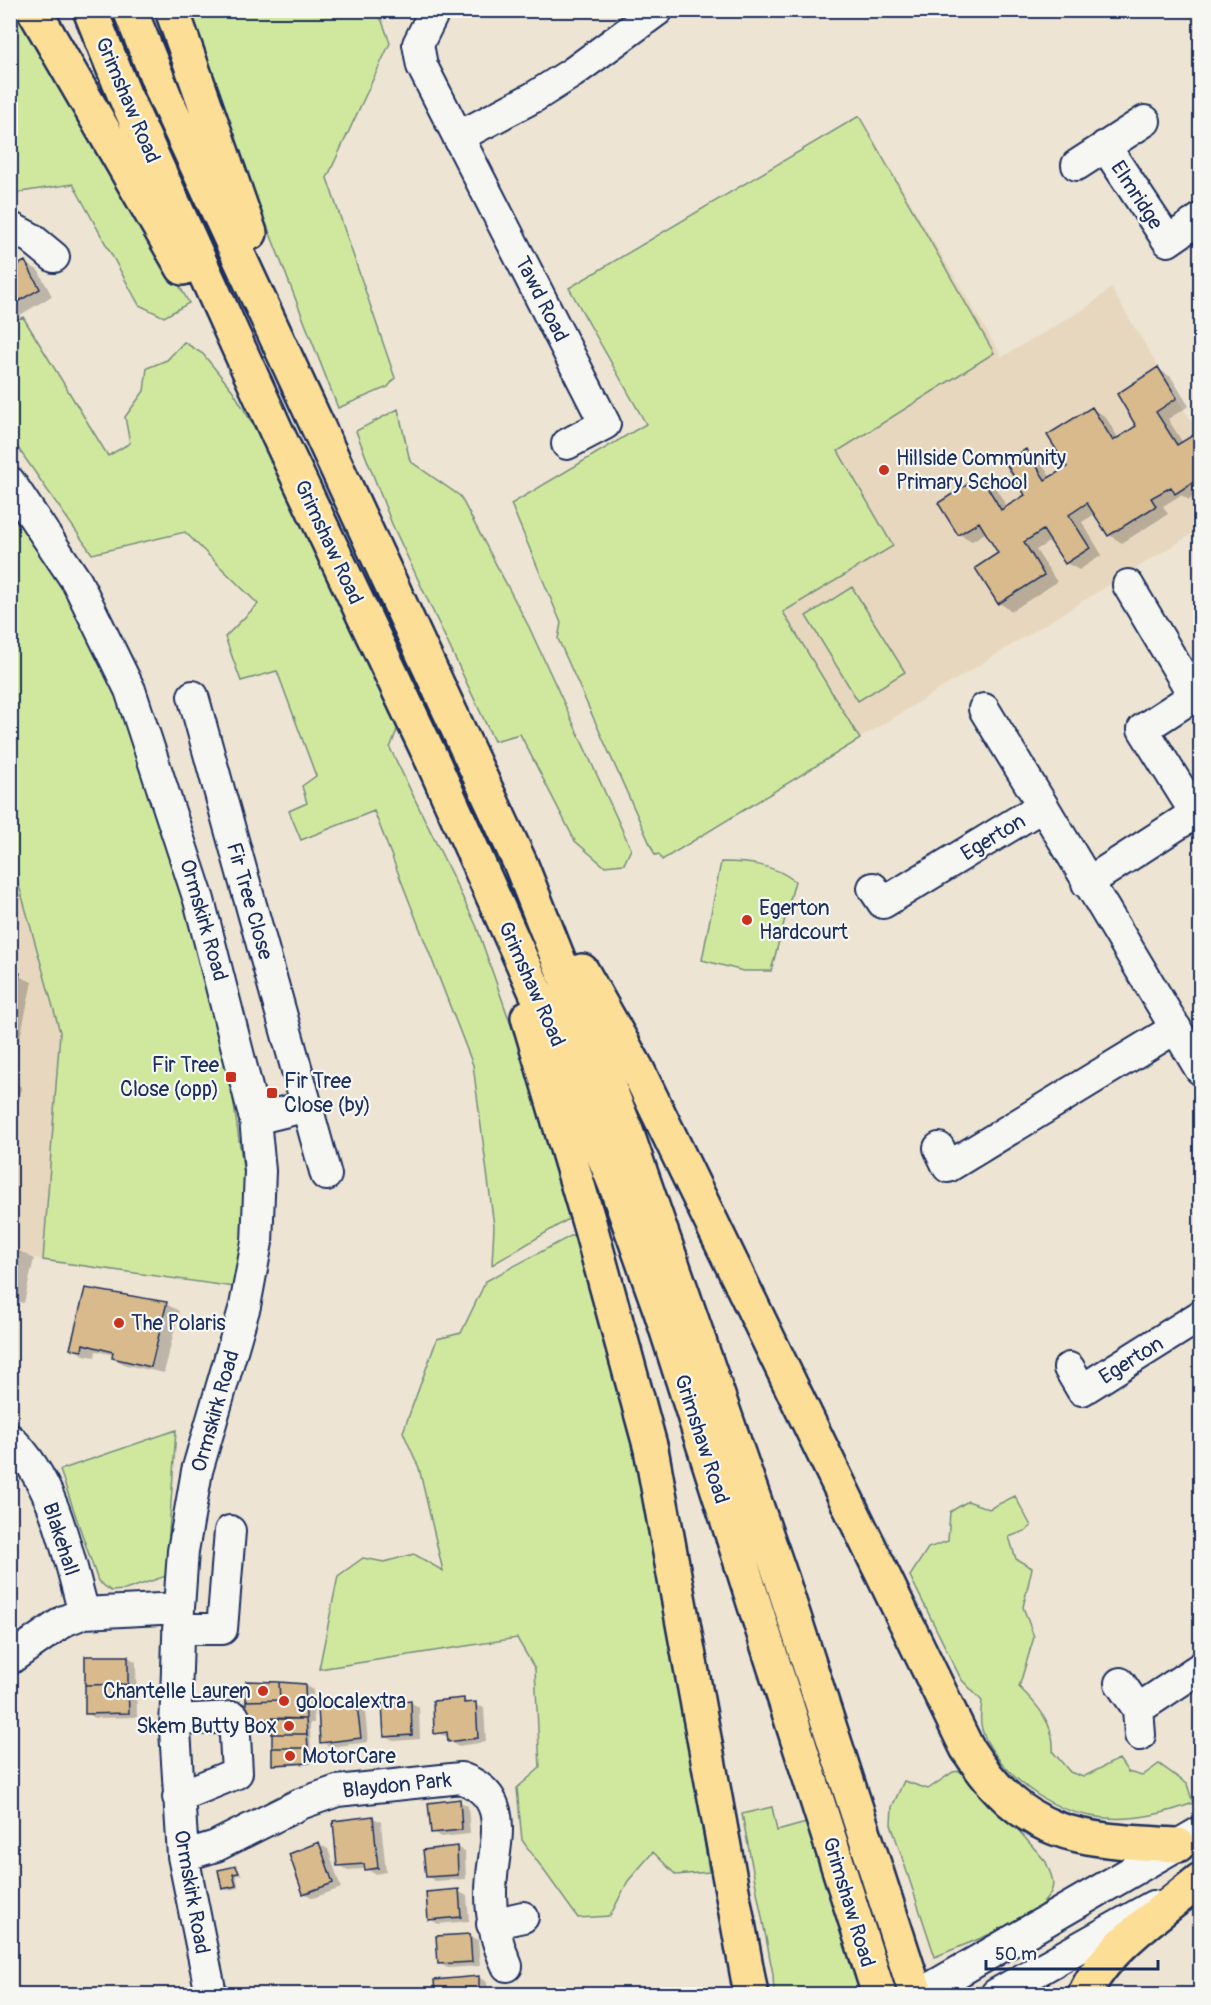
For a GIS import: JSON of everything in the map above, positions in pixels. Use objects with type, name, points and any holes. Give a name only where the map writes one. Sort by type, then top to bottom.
[{"type":"main road","points":[[34,10],[279,436]]},
{"type":"main road","name":"Grimshaw Road","points":[[90,10],[124,94],[279,436],[560,1044],[617,1189],[657,1301],[879,1995]]},
{"type":"main road","name":"Grimshaw Road","points":[[130,10],[165,97],[521,865],[624,1125],[720,1398],[918,1995]]},
{"type":"main road","points":[[172,10],[315,418]]},
{"type":"main road","points":[[521,865],[637,1069],[967,1748],[983,1773],[1001,1795],[1052,1829],[1084,1838],[1189,1839]]},
{"type":"main road","points":[[485,878],[590,1226],[651,1449],[751,1995]]},
{"type":"main road","points":[[1085,1995],[1098,1971],[1131,1937],[1200,1880]]},
{"type":"street","name":"Tawd Road","points":[[435,10],[418,44],[419,58],[605,424],[567,444]]},
{"type":"street","points":[[459,137],[534,97],[572,73],[658,10]]},
{"type":"street","name":"Elmridge","points":[[1077,165],[1145,120]]},
{"type":"street","name":"Elmridge","points":[[1106,146],[1168,241],[1200,219]]},
{"type":"street","points":[[10,227],[31,238],[54,257]]},
{"type":"street","name":"Ormskirk Road","points":[[10,482],[77,582],[130,690],[200,900],[255,1119],[260,1171],[257,1242],[245,1306],[197,1471],[183,1551],[178,1618],[176,1720],[178,1797],[183,1856],[211,1995]]},
{"type":"street","points":[[1087,883],[1198,812],[1143,729],[1194,696],[1128,585]]},
{"type":"street","name":"Fir Tree Close","points":[[193,696],[326,1175]]},
{"type":"street","points":[[984,709],[1043,806]]},
{"type":"street","name":"Egerton","points":[[873,888],[883,903],[1043,806],[1200,1069]]},
{"type":"street","points":[[939,1148],[948,1167],[1176,1028]]},
{"type":"street","points":[[255,1119],[308,1106]]},
{"type":"street","name":"Egerton","points":[[1069,1368],[1082,1390],[1200,1316]]},
{"type":"street","name":"Blakehall","points":[[10,1439],[22,1449],[54,1507],[84,1613]]},
{"type":"street","points":[[10,1659],[64,1621],[84,1613],[178,1618],[222,1629],[230,1531]]},
{"type":"street","points":[[1120,1683],[1139,1722],[1200,1668]]},
{"type":"street","points":[[176,1720],[234,1717],[237,1773],[178,1797]]},
{"type":"street","name":"Blaydon Park","points":[[183,1856],[216,1846],[300,1804],[337,1791],[461,1778],[475,1783],[488,1795],[496,1810],[497,1846],[491,1891],[492,1924],[507,1966]]},
{"type":"street","points":[[918,1995],[1189,1839]]},
{"type":"street","points":[[1002,1991],[1200,1880]]},
{"type":"street","points":[[492,1924],[522,1917]]},
{"type":"shaded area","name":"Hillside Community Primary School","points":[[859,116],[1002,357],[1086,308],[1111,288],[1200,436],[1200,529],[662,860],[511,504],[646,424],[569,288]]},
{"type":"shaded area","points":[[10,857],[60,1032],[43,1260],[11,1252]]},
{"type":"green space","points":[[11,11],[25,11],[189,303],[164,317],[139,305],[73,184],[20,192],[11,200]]},
{"type":"green space","points":[[188,11],[373,11],[382,21],[390,43],[327,178],[395,378],[388,387],[338,408],[243,164]]},
{"type":"green space","name":"Hillside Community Primary School","points":[[859,116],[994,353],[838,451],[893,546],[783,612],[860,739],[662,860],[659,854],[655,855],[558,639],[561,623],[511,504],[646,424],[569,288]]},
{"type":"green space","points":[[23,317],[108,456],[130,443],[125,417],[144,391],[147,368],[167,360],[184,342],[203,354],[233,391],[282,474],[402,717],[390,748],[476,925],[577,1214],[492,1265],[494,1226],[473,1065],[374,811],[301,840],[289,811],[307,803],[302,786],[316,776],[277,671],[241,681],[225,637],[258,604],[185,532],[92,554],[11,438],[10,323]]},
{"type":"green space","points":[[398,409],[410,461],[460,496],[529,627],[631,849],[624,864],[604,866],[575,841],[520,734],[494,741],[392,524],[356,431]]},
{"type":"green space","points":[[10,509],[57,579],[128,715],[169,840],[231,1085],[245,1181],[244,1241],[234,1287],[43,1260],[60,1032],[11,857]]},
{"type":"green space","points":[[852,587],[905,672],[858,701],[806,616]]},
{"type":"green space","name":"Egerton Hardcourt","points":[[721,862],[760,865],[778,871],[795,881],[771,971],[743,971],[702,960]]},
{"type":"green space","points":[[580,1231],[618,1365],[684,1713],[709,1872],[676,1875],[653,1852],[628,1881],[610,1916],[578,1918],[522,1840],[517,1788],[540,1768],[535,1669],[517,1638],[319,1669],[338,1576],[363,1558],[384,1562],[414,1554],[443,1571],[419,1468],[403,1432],[437,1339],[461,1333],[486,1281]]},
{"type":"green space","points":[[176,1430],[166,1576],[125,1590],[111,1591],[98,1581],[60,1470]]},
{"type":"green space","points":[[1015,1496],[1031,1526],[1009,1537],[1016,1559],[1032,1568],[1023,1607],[1034,1637],[1019,1687],[1044,1716],[1051,1733],[1053,1752],[1070,1772],[1083,1777],[1119,1759],[1128,1772],[1142,1776],[1159,1764],[1187,1784],[1193,1803],[1146,1816],[1123,1818],[1100,1818],[1078,1813],[1057,1806],[1036,1794],[1011,1773],[985,1739],[981,1724],[982,1701],[961,1679],[910,1576],[928,1548],[948,1541],[950,1512],[968,1501],[989,1509]]},
{"type":"green space","points":[[966,1770],[1046,1862],[1053,1886],[1046,1900],[1019,1920],[935,1957],[891,1824],[892,1807],[904,1781],[928,1789],[953,1772]]},
{"type":"green space","points":[[772,1807],[777,1831],[810,1822],[867,1994],[774,1994],[773,1974],[742,1814]]},
{"type":"building","points":[[25,261],[40,289],[10,306],[10,269]]},
{"type":"building","points":[[1158,367],[1177,398],[1156,412],[1177,445],[1200,431],[1200,478],[1175,494],[1171,487],[1151,498],[1156,506],[1108,536],[1087,503],[1069,515],[1090,548],[1065,564],[1043,530],[1024,542],[1044,575],[998,604],[975,568],[998,553],[979,522],[958,535],[938,503],[981,476],[1001,510],[1025,495],[1005,462],[1026,449],[1045,480],[1067,467],[1047,435],[1092,407],[1113,441],[1136,426],[1117,394]]},
{"type":"building","points":[[10,970],[20,973],[10,1015]]},
{"type":"building","name":"The Polaris","points":[[85,1288],[167,1302],[151,1367],[112,1358],[113,1352],[83,1344],[82,1351],[70,1349]]},
{"type":"building","points":[[85,1656],[128,1656],[128,1684],[85,1685]]},
{"type":"building","name":"Chantelle Lauren","points":[[246,1681],[279,1682],[280,1700],[246,1701]]},
{"type":"building","name":"golocalextra","points":[[279,1682],[305,1684],[306,1719],[246,1719],[246,1701],[280,1700]]},
{"type":"building","points":[[128,1684],[129,1713],[85,1714],[85,1685]]},
{"type":"building","points":[[464,1698],[464,1703],[476,1702],[478,1738],[448,1742],[447,1732],[434,1734],[433,1701]]},
{"type":"building","points":[[411,1701],[412,1735],[384,1737],[382,1704]]},
{"type":"building","points":[[357,1705],[361,1738],[320,1743],[318,1706]]},
{"type":"building","name":"Skem Butty Box","points":[[271,1718],[306,1719],[307,1734],[272,1734]]},
{"type":"building","points":[[272,1734],[307,1734],[308,1748],[272,1748]]},
{"type":"building","name":"MotorCare","points":[[272,1748],[308,1748],[308,1763],[272,1765]]},
{"type":"building","points":[[460,1799],[462,1830],[431,1833],[428,1803]]},
{"type":"building","points":[[373,1816],[378,1868],[365,1870],[364,1864],[337,1866],[333,1821]]},
{"type":"building","points":[[319,1842],[333,1883],[303,1894],[289,1854]]},
{"type":"building","points":[[457,1846],[458,1875],[426,1877],[423,1850]]},
{"type":"building","points":[[236,1866],[239,1873],[233,1874],[236,1886],[222,1889],[218,1870]]},
{"type":"building","points":[[459,1889],[461,1917],[428,1920],[426,1892]]},
{"type":"building","points":[[470,1934],[472,1962],[438,1964],[436,1936]]},
{"type":"building","points":[[479,1976],[479,1994],[435,1994],[434,1980]]},
{"type":"place","name":"Hillside Community Primary School","points":[[884,470]]},
{"type":"place","name":"Egerton Hardcourt","points":[[747,920]]},
{"type":"place","name":"Fir Tree Close (opp)","points":[[231,1077]]},
{"type":"place","name":"Fir Tree Close (by)","points":[[272,1093]]},
{"type":"place","name":"The Polaris","points":[[119,1323]]},
{"type":"place","name":"Chantelle Lauren","points":[[263,1691]]},
{"type":"place","name":"golocalextra","points":[[284,1701]]},
{"type":"place","name":"Skem Butty Box","points":[[289,1726]]},
{"type":"place","name":"MotorCare","points":[[290,1756]]}]
